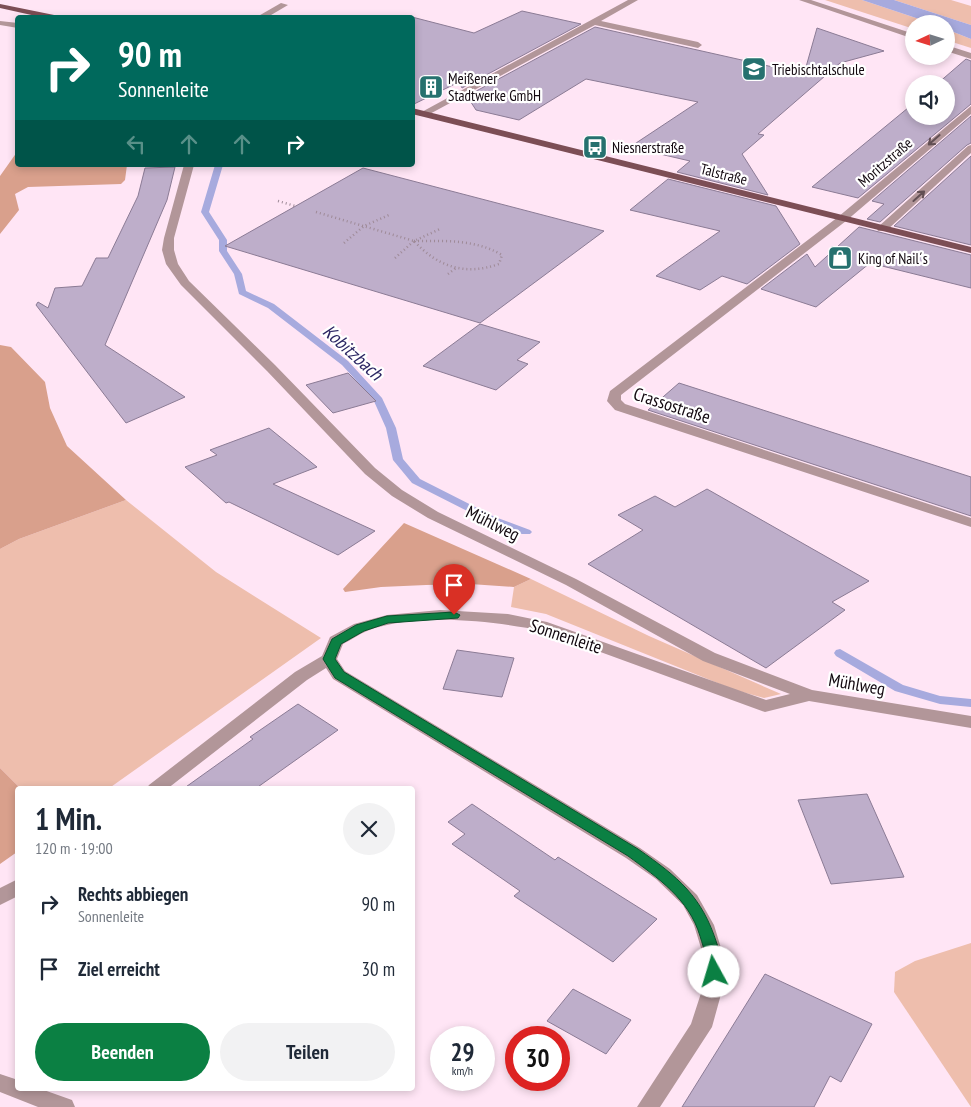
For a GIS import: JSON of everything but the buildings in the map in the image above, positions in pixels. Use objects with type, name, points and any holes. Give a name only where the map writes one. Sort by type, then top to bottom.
[{"type":"main road","points":[[0,6],[44,15]]},
{"type":"main road","name":"Talstraße","points":[[415,112],[971,250]]},
{"type":"street","points":[[423,114],[634,0]]},
{"type":"street","points":[[803,0],[905,34]]},
{"type":"street","points":[[264,15],[284,4]]},
{"type":"street","points":[[594,22],[698,45]]},
{"type":"street","points":[[0,23],[15,26]]},
{"type":"street","points":[[955,51],[971,56]]},
{"type":"street","name":"Moritzstraße","points":[[842,219],[971,108]]},
{"type":"street","points":[[882,229],[971,148]]},
{"type":"street","name":"Mühlweg","points":[[189,167],[169,238],[168,250],[172,264],[185,283],[213,312],[271,368],[370,471],[397,493],[433,515],[571,582],[709,657],[809,695],[971,722]]},
{"type":"street","name":"Crassostraße","points":[[842,219],[615,394],[614,400],[620,407],[971,523]]},
{"type":"street","name":"Sonnenleite","points":[[159,786],[287,687],[329,659],[336,642],[360,628],[387,620],[440,615],[508,619],[547,627],[765,706],[809,695]]},
{"type":"street","points":[[329,659],[340,675],[633,853],[663,874],[690,900],[704,925],[714,958],[713,987],[701,1027],[648,1107]]},
{"type":"street","points":[[0,898],[15,888]]},
{"type":"street","points":[[0,1083],[15,1089]]},
{"type":"street","points":[[21,1091],[64,1107]]},
{"type":"path","points":[[278,201],[295,206]]},
{"type":"path","points":[[316,212],[414,241],[468,241],[491,247],[502,255],[499,264],[485,268],[465,269],[444,264],[427,255],[414,241]]},
{"type":"path","points":[[344,243],[364,226],[389,215]]},
{"type":"path","points":[[395,258],[414,241],[440,229]]},
{"type":"path","points":[[448,274],[457,267]]},
{"type":"shaded area","points":[[825,0],[862,0],[907,15],[905,15],[905,26]]},
{"type":"shaded area","points":[[894,0],[951,0],[971,6],[971,25],[955,20],[955,15],[940,15]]},
{"type":"shaded area","points":[[955,33],[971,39],[971,48],[955,43]]},
{"type":"shaded area","points":[[15,155],[15,167],[127,167],[125,180],[121,184],[28,187],[15,194],[19,210],[0,234],[0,176]]},
{"type":"shaded area","points":[[0,345],[11,347],[45,382],[50,408],[67,446],[126,500],[19,539],[0,549]]},
{"type":"shaded area","points":[[126,500],[216,572],[321,638],[112,786],[18,786],[0,768],[0,549],[19,539]]},
{"type":"shaded area","points":[[404,523],[531,579],[514,587],[470,584],[426,585],[381,587],[345,592],[343,589]]},
{"type":"shaded area","points":[[531,579],[649,636],[781,694],[764,698],[735,690],[546,614],[511,607],[514,587]]},
{"type":"shaded area","points":[[0,768],[18,786],[15,786],[15,853],[0,864]]},
{"type":"shaded area","points":[[971,943],[971,1107],[894,992],[895,972],[915,961]]},
{"type":"water","points":[[862,0],[894,0],[940,15],[907,15]]},
{"type":"water","points":[[955,20],[971,25],[971,39],[955,33]]},
{"type":"waterway","name":"Kobitzbach","points":[[218,167],[205,212],[223,240],[223,251],[238,274],[242,292],[271,306],[345,363],[377,398],[391,428],[398,460],[416,481],[491,519],[526,532]]},
{"type":"waterway","name":"Kobitzbach","points":[[840,653],[899,688],[940,700],[971,703]]},
{"type":"place","name":"Triebischtalschule","points":[[754,69]]},
{"type":"place","name":"Meißener Stadtwerke GmbH","points":[[431,87]]},
{"type":"place","name":"Niesnerstraße","points":[[595,147]]},
{"type":"place","name":"King of Nail´s","points":[[840,258]]},
{"type":"route","points":[[454,615],[387,620],[360,628],[336,642],[329,659],[340,675],[633,853],[663,874],[690,900],[704,925],[714,958],[714,972]]}]
